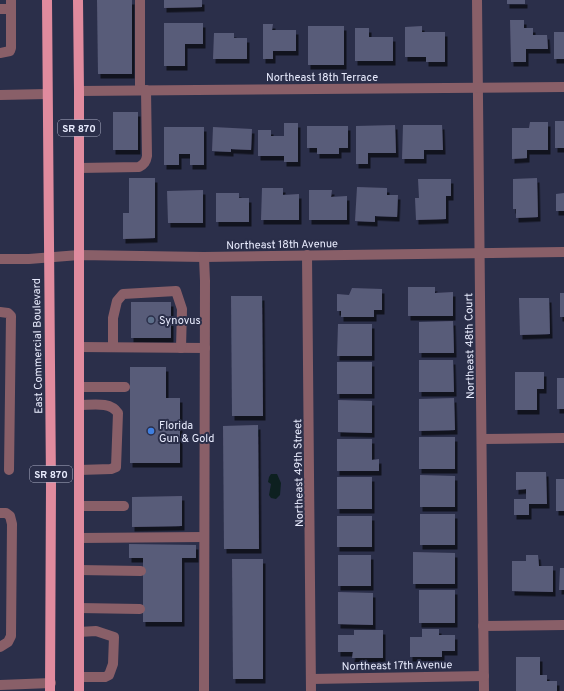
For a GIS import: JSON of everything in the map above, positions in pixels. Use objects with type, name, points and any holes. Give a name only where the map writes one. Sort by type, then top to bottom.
[{"type":"main road","name":"East Commercial Boulevard","points":[[47,0],[51,477],[50,687]]},
{"type":"main road","name":"SR 870","points":[[78,0],[79,691]]},
{"type":"street","points":[[79,168],[139,167],[146,161],[140,0]]},
{"type":"street","name":"Northeast 48th Court","points":[[478,0],[484,691]]},
{"type":"street","points":[[0,9],[11,4],[12,48],[10,51],[0,54]]},
{"type":"street","name":"Northeast 18th Terrace","points":[[79,91],[564,87]]},
{"type":"street","points":[[0,95],[47,94]]},
{"type":"street","name":"Northeast 18th Avenue","points":[[0,259],[49,258],[79,255],[204,257],[564,252]]},
{"type":"street","name":"Northeast 49th Street","points":[[308,255],[311,691]]},
{"type":"street","points":[[204,257],[204,691]]},
{"type":"street","points":[[113,347],[113,318],[117,301],[123,294],[176,291],[182,310],[180,348]]},
{"type":"street","points":[[0,312],[8,313],[10,316],[5,376],[9,470]]},
{"type":"street","points":[[79,347],[205,348]]},
{"type":"street","points":[[79,387],[125,387]]},
{"type":"street","points":[[79,405],[110,405],[118,413],[116,467],[111,469],[79,470]]},
{"type":"street","points":[[482,439],[564,438]]},
{"type":"street","points":[[79,506],[124,506]]},
{"type":"street","points":[[0,514],[6,513],[10,516],[12,524],[11,636],[8,642],[0,647]]},
{"type":"street","points":[[79,538],[204,537]]},
{"type":"street","points":[[79,570],[141,571]]},
{"type":"street","points":[[79,608],[140,609]]},
{"type":"street","points":[[483,626],[564,625]]},
{"type":"street","points":[[79,632],[96,631],[114,637],[113,664],[109,675],[105,677],[79,677]]},
{"type":"street","name":"Northeast 17th Avenue","points":[[311,679],[484,676]]},
{"type":"street","points":[[6,687],[50,687]]},
{"type":"shaded area","points":[[271,474],[277,474],[281,483],[280,495],[276,499],[271,498],[269,495],[271,484],[268,482]]},
{"type":"building","points":[[97,0],[132,0],[132,74],[98,74]]},
{"type":"building","points":[[164,0],[202,0],[202,7],[164,8]]},
{"type":"building","points":[[507,0],[525,0],[525,4],[507,4]]},
{"type":"building","points":[[510,20],[524,20],[524,28],[533,28],[533,35],[547,35],[548,49],[526,49],[526,62],[511,62]]},
{"type":"building","points":[[164,23],[203,23],[203,44],[185,44],[185,66],[164,66]]},
{"type":"building","points":[[263,24],[273,24],[272,30],[296,30],[296,51],[273,51],[273,59],[263,59]]},
{"type":"building","points":[[308,26],[344,26],[344,65],[308,65]]},
{"type":"building","points":[[422,26],[422,32],[445,32],[445,62],[426,62],[426,57],[405,57],[405,27]]},
{"type":"building","points":[[355,28],[369,28],[369,37],[393,37],[393,61],[355,61]]},
{"type":"building","points":[[554,32],[564,32],[564,59],[554,59]]},
{"type":"building","points":[[214,33],[234,33],[234,38],[247,38],[247,59],[213,59]]},
{"type":"building","points":[[113,112],[138,112],[138,150],[113,150]]},
{"type":"building","points":[[555,121],[564,121],[564,148],[555,148]]},
{"type":"building","points":[[530,122],[548,122],[548,150],[527,150],[527,158],[512,159],[512,128],[529,128]]},
{"type":"building","points":[[284,123],[298,123],[298,162],[284,162],[284,156],[258,156],[258,130],[271,130],[271,136],[284,136]]},
{"type":"building","points":[[395,125],[396,153],[368,153],[368,164],[356,164],[356,126]]},
{"type":"building","points":[[403,125],[442,125],[443,150],[424,150],[424,159],[402,159]]},
{"type":"building","points":[[307,126],[348,126],[348,148],[339,148],[339,154],[317,154],[317,148],[307,148]]},
{"type":"building","points":[[164,127],[204,127],[204,165],[190,165],[190,154],[179,154],[179,165],[164,165]]},
{"type":"building","points":[[213,127],[252,129],[251,150],[231,149],[231,152],[212,151]]},
{"type":"building","points":[[129,178],[155,178],[155,238],[123,239],[123,213],[129,213]]},
{"type":"building","points":[[537,178],[538,217],[516,218],[516,209],[513,209],[513,179]]},
{"type":"building","points":[[418,179],[451,179],[451,196],[446,196],[446,219],[416,220],[415,198],[419,198]]},
{"type":"building","points":[[357,187],[387,188],[387,195],[398,195],[397,217],[375,216],[375,222],[355,221]]},
{"type":"building","points":[[262,188],[283,188],[283,195],[299,194],[299,220],[261,220]]},
{"type":"building","points":[[203,190],[203,223],[168,223],[167,191]]},
{"type":"building","points":[[309,190],[332,190],[331,197],[347,196],[347,220],[309,220]]},
{"type":"building","points":[[216,193],[239,193],[239,198],[249,198],[249,222],[216,222]]},
{"type":"building","points":[[564,193],[564,211],[556,211],[556,194]]},
{"type":"building","points":[[408,287],[435,287],[435,293],[453,292],[453,316],[408,316]]},
{"type":"building","points":[[352,288],[382,289],[382,310],[374,310],[374,317],[341,317],[341,311],[337,311],[337,294],[349,295]]},
{"type":"building","points":[[560,293],[564,293],[564,317],[560,317]]},
{"type":"building","points":[[231,296],[262,296],[263,416],[232,416]]},
{"type":"building","points":[[519,298],[549,298],[550,334],[520,335]]},
{"type":"building","points":[[131,302],[171,302],[171,338],[131,338]]},
{"type":"building","points":[[453,321],[454,353],[419,353],[419,322]]},
{"type":"building","points":[[338,324],[372,324],[372,356],[337,356]]},
{"type":"building","points":[[419,360],[453,360],[454,392],[419,392]]},
{"type":"building","points":[[337,362],[372,362],[372,394],[337,394]]},
{"type":"building","points":[[130,367],[166,367],[166,398],[180,398],[180,463],[130,463]]},
{"type":"building","points":[[515,372],[544,372],[544,389],[537,389],[537,410],[515,410]]},
{"type":"building","points":[[557,378],[564,378],[564,409],[557,409]]},
{"type":"building","points":[[454,398],[455,430],[419,431],[419,399]]},
{"type":"building","points":[[338,400],[372,401],[372,433],[338,432]]},
{"type":"building","points":[[258,425],[259,549],[224,549],[223,426]]},
{"type":"building","points":[[419,437],[455,437],[455,469],[419,469]]},
{"type":"building","points":[[337,439],[372,439],[372,460],[379,459],[379,471],[337,471]]},
{"type":"building","points":[[516,472],[546,472],[547,504],[529,504],[529,515],[514,515],[514,499],[526,499],[526,489],[516,490]]},
{"type":"building","points":[[420,475],[455,476],[455,507],[420,507]]},
{"type":"building","points":[[337,477],[372,477],[372,509],[337,509]]},
{"type":"building","points":[[556,479],[564,479],[564,511],[556,511]]},
{"type":"building","points":[[182,496],[182,526],[132,527],[132,497]]},
{"type":"building","points":[[420,514],[455,514],[455,545],[420,545]]},
{"type":"building","points":[[337,516],[372,516],[372,547],[337,547]]},
{"type":"building","points":[[129,544],[196,545],[196,558],[182,558],[182,622],[143,622],[143,558],[129,558]]},
{"type":"building","points":[[413,552],[455,553],[455,584],[413,584]]},
{"type":"building","points":[[338,555],[371,555],[371,586],[338,586]]},
{"type":"building","points":[[526,555],[538,555],[539,566],[553,566],[553,592],[512,591],[512,561],[526,561]]},
{"type":"building","points":[[232,559],[263,559],[263,679],[233,679]]},
{"type":"building","points":[[560,568],[564,568],[564,590],[559,590]]},
{"type":"building","points":[[419,590],[455,590],[455,623],[419,623]]},
{"type":"building","points":[[338,592],[373,593],[373,625],[338,624]]},
{"type":"building","points":[[422,629],[439,629],[439,635],[455,635],[455,651],[442,651],[442,657],[410,657],[410,637],[422,637]]},
{"type":"building","points":[[354,630],[383,630],[383,658],[352,658],[353,652],[338,652],[338,635],[354,635]]},
{"type":"building","points":[[516,657],[540,657],[540,675],[547,675],[547,681],[557,681],[557,691],[516,691]]},
{"type":"place","name":"Synovus","points":[[151,320]]},
{"type":"place","name":"Florida Gun & Gold","points":[[151,431]]}]
